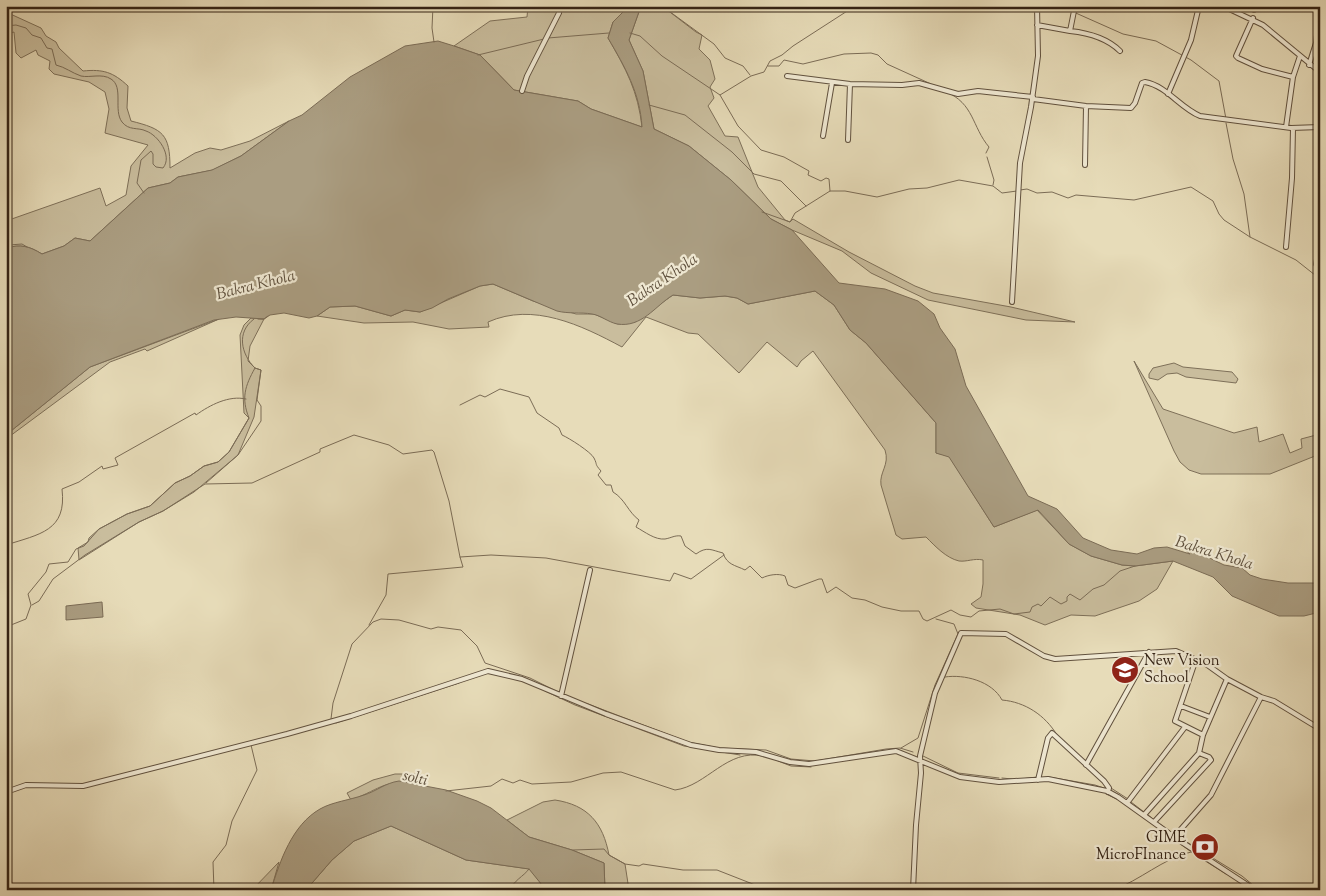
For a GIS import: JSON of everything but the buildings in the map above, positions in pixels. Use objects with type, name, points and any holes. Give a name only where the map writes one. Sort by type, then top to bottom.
[{"type":"street","points":[[522,91],[526,76],[559,13],[560,6]]},
{"type":"street","points":[[1012,302],[1020,163],[1033,98],[1039,45],[1037,6]]},
{"type":"street","points":[[1070,30],[1075,6]]},
{"type":"street","points":[[1168,94],[1191,40],[1199,6]]},
{"type":"street","points":[[1223,6],[1231,7],[1253,18],[1277,34],[1309,65],[1320,72]]},
{"type":"street","points":[[1309,65],[1316,43],[1320,12]]},
{"type":"street","points":[[1253,18],[1236,56],[1270,71],[1293,77]]},
{"type":"street","points":[[1038,25],[1103,38],[1111,42],[1120,52]]},
{"type":"street","points":[[1286,127],[1293,77],[1300,56]]},
{"type":"street","points":[[787,76],[850,84],[902,85],[919,83],[958,94],[978,91],[1086,106],[1131,108],[1135,103],[1142,83],[1145,82],[1168,94],[1190,112],[1200,116],[1293,128],[1320,128]]},
{"type":"street","points":[[823,136],[832,83]]},
{"type":"street","points":[[848,140],[850,84]]},
{"type":"street","points":[[1085,164],[1086,106]]},
{"type":"street","points":[[1286,247],[1292,178],[1293,128]]},
{"type":"street","points":[[1316,264],[1320,245]]},
{"type":"street","points":[[561,696],[590,570]]},
{"type":"street","points":[[913,890],[921,773],[920,759],[935,693],[961,633],[1006,634],[1044,656],[1055,659],[1176,651],[1196,660],[1227,680],[1261,697],[1274,701],[1320,729]]},
{"type":"street","points":[[1086,765],[1149,652]]},
{"type":"street","points":[[1196,660],[1175,721],[1203,734]]},
{"type":"street","points":[[6,792],[26,785],[83,786],[352,716],[482,671],[506,674],[522,679],[684,743],[718,750],[756,752],[790,762],[802,763],[837,761],[896,751],[920,759],[960,777],[999,782],[1048,779],[1081,784],[1108,792],[1127,803],[1174,837],[1255,890]]},
{"type":"street","points":[[1144,815],[1199,753],[1203,734],[1227,680]]},
{"type":"street","points":[[1174,837],[1211,795],[1261,697]]},
{"type":"street","points":[[1181,706],[1210,718]]},
{"type":"street","points":[[1127,803],[1185,727]]},
{"type":"street","points":[[1038,780],[1050,734],[1104,781],[1109,788],[1108,792]]},
{"type":"street","points":[[1154,822],[1211,760],[1209,757],[1199,753]]},
{"type":"shaded area","points":[[528,6],[629,6],[613,22],[608,38],[634,91],[638,102],[642,127],[591,109],[578,101],[514,90],[480,55],[454,46],[490,21],[527,17]]},
{"type":"shaded area","points":[[641,6],[662,6],[702,35],[699,49],[710,60],[715,79],[710,87],[714,98],[708,106],[725,136],[738,137],[758,187],[785,220],[790,222],[793,219],[849,252],[915,286],[933,293],[1011,307],[1075,322],[1026,320],[928,300],[871,273],[842,251],[771,219],[731,180],[689,146],[654,129],[643,71],[629,40]]},
{"type":"shaded area","points":[[6,12],[41,28],[46,36],[56,42],[59,48],[83,71],[107,73],[117,77],[128,86],[127,108],[131,121],[151,127],[162,135],[168,147],[170,168],[195,153],[210,148],[221,150],[250,141],[289,121],[241,156],[213,170],[178,177],[170,183],[148,188],[90,241],[75,238],[64,246],[42,254],[25,247],[6,248],[6,221],[100,188],[106,206],[126,195],[131,166],[148,145],[105,133],[109,109],[105,92],[89,82],[54,74],[49,69],[50,61],[38,55],[36,50],[21,58],[16,53],[14,32],[6,35]]},
{"type":"shaded area","points":[[493,284],[533,301],[576,314],[594,314],[618,324],[635,322],[673,295],[700,298],[725,296],[737,298],[748,304],[815,291],[834,305],[850,330],[866,343],[936,423],[936,453],[949,456],[994,527],[1037,510],[1069,544],[1091,556],[1122,565],[1135,566],[1173,561],[1157,589],[1139,601],[1095,616],[1071,615],[1045,625],[1020,615],[976,608],[971,604],[981,597],[983,560],[959,561],[945,554],[926,537],[902,539],[896,535],[881,485],[881,476],[886,460],[885,450],[813,351],[797,367],[767,342],[739,373],[698,334],[688,333],[646,317],[622,347],[573,324],[539,315],[505,316],[488,322],[489,327],[449,329],[413,322],[364,323],[317,316],[330,307],[355,306],[391,316],[405,310],[420,312],[480,286]]},
{"type":"shaded area","points":[[251,318],[264,319],[250,346],[248,361],[255,368],[261,370],[254,417],[238,455],[194,492],[163,511],[139,522],[79,560],[78,548],[88,542],[89,538],[99,529],[127,514],[150,506],[175,483],[190,476],[204,466],[218,462],[229,452],[249,418],[244,413],[240,335],[244,325]]},
{"type":"shaded area","points":[[219,319],[147,351],[145,349],[110,362],[6,439],[6,435],[90,367]]},
{"type":"shaded area","points":[[1134,361],[1163,409],[1234,433],[1257,427],[1259,442],[1283,434],[1290,453],[1302,448],[1301,439],[1320,434],[1320,454],[1270,474],[1201,474],[1189,470],[1180,462],[1174,451]]},
{"type":"shaded area","points":[[1174,363],[1183,367],[1232,372],[1238,379],[1236,383],[1186,377],[1177,373],[1167,374],[1158,380],[1149,378],[1153,368]]},
{"type":"shaded area","points":[[395,774],[421,774],[420,786],[391,784],[351,800],[347,793],[373,780]]},
{"type":"shaded area","points":[[555,800],[577,806],[592,817],[603,834],[609,855],[625,864],[629,890],[605,890],[604,863],[572,850],[529,837],[507,820],[543,802]]},
{"type":"shaded area","points":[[391,826],[466,860],[530,869],[546,890],[306,890],[332,860],[354,841]]},
{"type":"shaded area","points":[[279,862],[271,890],[252,890]]},
{"type":"water","name":"Bakra Khola","points":[[629,6],[641,6],[629,40],[643,71],[654,129],[689,146],[731,180],[771,219],[792,230],[839,283],[885,289],[918,301],[934,314],[940,328],[955,349],[966,386],[1028,496],[1057,509],[1083,538],[1111,550],[1137,554],[1154,548],[1167,547],[1190,554],[1183,548],[1185,546],[1224,565],[1242,568],[1250,575],[1262,579],[1288,583],[1320,583],[1320,612],[1304,616],[1279,616],[1232,596],[1213,577],[1173,561],[1135,566],[1122,565],[1091,556],[1069,544],[1038,510],[994,527],[949,457],[936,453],[936,423],[866,343],[850,330],[834,305],[815,291],[748,304],[737,298],[725,296],[700,298],[673,295],[648,315],[634,323],[626,324],[617,324],[592,314],[557,311],[493,284],[480,286],[420,312],[405,310],[391,316],[355,306],[330,307],[317,316],[309,318],[284,313],[270,315],[264,319],[236,317],[214,320],[90,367],[6,435],[6,248],[25,247],[42,254],[64,246],[75,238],[90,241],[148,188],[170,183],[178,177],[212,170],[241,156],[289,121],[302,115],[350,77],[405,46],[438,41],[454,46],[480,55],[514,90],[578,101],[591,109],[642,127],[635,92],[626,70],[608,38],[613,22]]},
{"type":"water","points":[[102,602],[103,617],[66,620],[66,606]]},
{"type":"water","points":[[399,781],[446,790],[477,801],[491,808],[529,837],[572,850],[604,863],[605,890],[546,890],[529,869],[466,860],[391,826],[354,841],[332,860],[306,890],[271,890],[288,845],[302,824],[310,816],[325,807],[364,795],[389,783]]},
{"type":"waterway","points":[[433,6],[432,28],[434,42]]},
{"type":"waterway","points":[[662,6],[714,44],[725,58],[743,66],[750,75]]},
{"type":"waterway","points":[[630,33],[640,36],[662,56],[720,95],[751,76],[764,72],[770,61],[855,6]]},
{"type":"waterway","points":[[1060,6],[1123,34],[1156,41],[1191,60],[1219,81],[1226,119]]},
{"type":"waterway","points":[[6,26],[16,25],[26,28],[32,35],[41,38],[47,48],[52,49],[56,65],[81,76],[104,76],[115,83],[118,93],[119,117],[122,122],[128,127],[151,133],[163,146],[165,152],[166,163],[163,168],[156,167],[153,164],[153,154],[151,151],[141,160],[137,183],[144,193]]},
{"type":"waterway","points":[[548,38],[609,33]]},
{"type":"waterway","points":[[478,55],[544,39]]},
{"type":"waterway","points":[[768,66],[779,66],[784,60],[803,64],[844,54],[871,53],[878,55],[887,64],[931,84]]},
{"type":"waterway","points":[[946,92],[962,102],[972,116],[989,147],[986,153]]},
{"type":"waterway","points":[[720,95],[738,126],[761,150],[784,157],[809,171],[808,175],[821,181],[826,178],[829,179],[830,191]]},
{"type":"waterway","points":[[649,105],[685,115],[732,152],[754,174],[781,181],[806,206]]},
{"type":"waterway","points":[[1226,123],[1233,159],[1244,194],[1250,237]]},
{"type":"waterway","points":[[987,157],[994,180],[993,185]]},
{"type":"waterway","points":[[762,212],[790,222],[795,213],[830,191],[845,191],[877,197],[959,180],[993,186],[1002,193],[1017,191]]},
{"type":"waterway","points":[[1020,190],[1027,189],[1037,193],[1052,192],[1068,198],[1076,195],[1134,200],[1191,187],[1213,201],[1224,220],[1250,237],[1296,260],[1320,279]]},
{"type":"waterway","points":[[6,241],[9,245],[22,244],[27,247]]},
{"type":"waterway","points":[[258,319],[264,319],[268,316]]},
{"type":"waterway","points":[[6,627],[26,619],[31,605],[28,594],[46,572],[49,564],[68,562],[76,549],[84,546],[99,529],[127,514],[150,506],[175,483],[190,476],[204,466],[218,462],[229,452],[249,418],[245,404],[245,392],[255,368],[246,356],[243,337],[248,324],[254,319]]},
{"type":"waterway","points":[[206,483],[238,455],[261,421],[261,406],[257,400],[261,370],[255,368]]},
{"type":"waterway","points":[[460,405],[480,395],[485,397],[500,389],[529,397],[537,413],[559,428],[562,435],[580,445],[592,455],[601,471],[598,475],[606,485],[611,485],[613,492],[621,498],[639,520],[636,527],[654,537],[665,539],[681,536],[685,546],[696,554],[706,549],[723,553],[732,564],[745,570],[750,566],[762,578],[773,575],[785,576],[788,585],[795,588],[822,579],[827,593],[836,587],[852,598],[865,600],[882,607],[901,611],[919,611],[923,619],[927,621],[951,610],[960,615],[971,617],[979,611],[1000,609],[1014,614],[1030,612],[1032,607],[1038,604],[1041,606],[1050,597],[1061,604],[1067,601],[1067,597],[1070,594],[1080,600],[1093,589],[1104,585],[1120,571],[1135,566]]},
{"type":"waterway","points":[[6,545],[30,538],[49,529],[60,514],[62,489],[79,482],[102,466],[103,469],[118,465],[115,458],[213,404],[233,398],[246,399]]},
{"type":"waterway","points":[[32,605],[39,601],[53,579],[85,555],[139,522],[163,511],[205,484],[252,483],[320,452],[320,449],[354,435],[389,445],[403,454],[432,450],[434,452],[449,501],[460,557]]},
{"type":"waterway","points":[[369,625],[386,595],[388,574],[463,567],[460,557],[491,555],[546,558],[670,581],[674,573],[691,579],[724,555]]},
{"type":"waterway","points":[[331,719],[333,703],[352,644],[373,622],[381,619],[399,620],[431,629],[438,627],[461,630],[477,646],[485,663],[530,678],[556,691]]},
{"type":"waterway","points":[[901,748],[918,738],[935,685],[958,634],[954,624],[936,619]]},
{"type":"waterway","points":[[945,677],[969,678],[985,684],[992,688],[1002,700],[1019,704],[1034,711],[1047,721],[1057,735]]},
{"type":"waterway","points":[[336,723],[459,683]]},
{"type":"waterway","points":[[545,691],[575,705],[684,746],[740,755]]},
{"type":"waterway","points":[[562,694],[579,701]]},
{"type":"waterway","points":[[588,704],[688,742],[719,748],[766,750],[791,759],[815,761],[900,748],[913,752]]},
{"type":"waterway","points":[[274,739],[332,723]]},
{"type":"waterway","points":[[214,890],[213,862],[226,845],[232,821],[257,770],[251,745]]},
{"type":"waterway","points":[[446,791],[491,786],[502,779],[513,783],[520,780],[532,784],[571,782],[603,773],[621,772],[675,790],[697,782],[739,757],[750,755],[763,756]]},
{"type":"waterway","points":[[921,755],[958,773],[999,778]]},
{"type":"waterway","points":[[778,761],[791,766],[811,767]]},
{"type":"waterway","points":[[1021,779],[1037,777]]},
{"type":"waterway","points":[[1049,777],[1107,789]]},
{"type":"waterway","points":[[1002,778],[1012,779]]},
{"type":"waterway","points":[[1111,788],[1128,799]]},
{"type":"waterway","points":[[1106,794],[1119,800],[1190,851]]},
{"type":"waterway","points":[[1131,802],[1144,812]]},
{"type":"waterway","points":[[1147,814],[1153,819]]},
{"type":"waterway","points":[[1157,822],[1174,834]]},
{"type":"waterway","points":[[1177,836],[1242,876],[1259,890]]},
{"type":"waterway","points":[[573,850],[604,849],[609,855],[625,864],[639,866],[643,864],[683,870],[717,870],[768,890]]},
{"type":"waterway","points":[[1113,890],[1171,859],[1191,852],[1226,874]]},
{"type":"waterway","points":[[510,890],[529,869]]},
{"type":"waterway","points":[[777,890],[785,888],[806,890]]},
{"type":"place","name":"New Vision School","points":[[1125,670]]},
{"type":"place","name":"GIME MicroFInance","points":[[1205,847]]},
{"type":"water label","name":"solti","points":[[415,779]]}]
